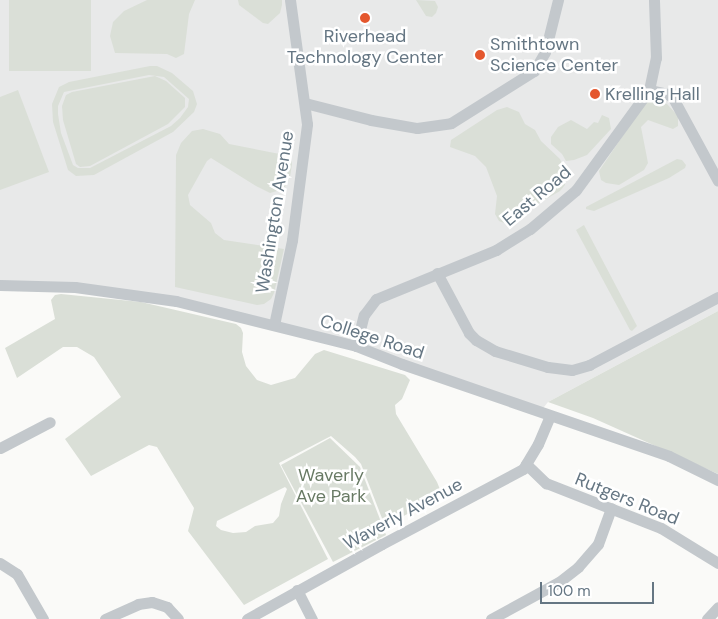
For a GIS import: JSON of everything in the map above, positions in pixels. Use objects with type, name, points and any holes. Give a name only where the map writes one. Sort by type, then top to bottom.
[{"type":"street","name":"Washington Avenue","points":[[274,326],[292,240],[307,124],[306,103],[290,0]]},
{"type":"street","points":[[306,103],[371,120],[417,128],[456,121],[534,71],[545,52],[558,0]]},
{"type":"street","name":"East Road","points":[[356,346],[364,315],[376,299],[504,245],[530,230],[576,190],[649,90],[656,58],[654,0]]},
{"type":"street","points":[[649,90],[668,94],[673,98],[718,181]]},
{"type":"street","points":[[437,273],[469,333],[476,340],[495,351],[548,367],[572,370],[589,365],[718,297]]},
{"type":"street","name":"College Road","points":[[0,285],[75,287],[176,301],[356,346],[402,364],[669,456],[718,480]]},
{"type":"street","name":"Waverly Avenue","points":[[247,619],[297,590],[523,469],[538,444],[550,416]]},
{"type":"street","points":[[0,448],[50,422]]},
{"type":"street","name":"Rutgers Road","points":[[526,464],[546,483],[661,528],[718,563]]},
{"type":"street","points":[[491,619],[560,582],[578,567],[598,544],[611,508]]},
{"type":"street","points":[[0,563],[17,574],[42,619]]},
{"type":"street","points":[[297,590],[312,619]]},
{"type":"street","points":[[105,619],[138,604],[152,602],[167,606],[178,619]]},
{"type":"street","points":[[707,619],[718,608]]},
{"type":"shaded area","points":[[0,0],[718,0],[718,311],[548,402],[540,412],[402,364],[176,301],[0,285]]},
{"type":"green space","points":[[9,0],[91,0],[91,71],[9,71]]},
{"type":"green space","points":[[147,0],[195,0],[189,14],[184,54],[176,58],[167,54],[115,53],[110,36],[113,22],[124,11]]},
{"type":"green space","points":[[238,0],[282,0],[282,5],[280,13],[268,24],[263,23],[239,5]]},
{"type":"green space","points":[[416,0],[435,1],[438,7],[436,13],[432,17],[426,16]]},
{"type":"green space","points":[[157,66],[172,73],[193,91],[197,104],[194,112],[173,132],[94,175],[76,176],[68,170],[53,122],[52,104],[59,87],[69,82]],"holes":[[[149,75],[164,77],[189,99],[188,107],[180,118],[171,126],[90,168],[78,168],[73,165],[61,133],[58,114],[58,106],[64,92]]]},
{"type":"green space","points":[[155,76],[166,81],[185,98],[185,107],[168,124],[90,166],[80,167],[76,164],[63,120],[62,106],[66,95],[72,92]]},
{"type":"green space","points":[[18,90],[49,172],[0,190],[0,97]]},
{"type":"green space","points":[[652,99],[667,104],[678,116],[678,126],[673,129],[648,120],[641,127],[648,163],[644,170],[619,185],[606,183],[601,180],[599,171],[645,103]]},
{"type":"green space","points":[[507,107],[519,112],[525,124],[535,130],[541,141],[560,159],[565,171],[565,185],[560,191],[504,223],[499,221],[495,214],[497,196],[486,167],[475,156],[450,147],[451,140],[497,110]]},
{"type":"green space","points":[[602,115],[609,118],[611,129],[587,155],[566,161],[562,154],[551,144],[551,137],[558,127],[571,120],[587,129],[594,122],[598,123]]},
{"type":"green space","points":[[203,129],[220,134],[229,144],[290,156],[292,164],[290,177],[285,187],[277,191],[270,193],[256,186],[211,158],[207,161],[188,195],[190,205],[211,223],[215,233],[224,240],[284,249],[274,293],[271,299],[264,304],[257,305],[175,287],[176,155],[181,143],[192,131]]},
{"type":"green space","points":[[677,159],[682,160],[686,165],[685,168],[669,178],[594,211],[586,209],[586,207]]},
{"type":"green space","points":[[584,225],[637,326],[632,331],[576,230]]},
{"type":"green space","points":[[55,295],[141,302],[236,324],[243,333],[242,352],[246,366],[257,380],[271,385],[295,378],[315,354],[324,350],[405,375],[410,380],[402,399],[395,405],[396,414],[437,482],[441,492],[439,497],[385,526],[361,464],[331,436],[279,463],[328,559],[244,605],[188,531],[194,508],[157,447],[149,445],[91,476],[65,439],[121,397],[94,357],[77,347],[63,347],[17,378],[5,348],[55,319],[51,300]],"holes":[[[285,487],[287,489],[279,516],[273,523],[255,526],[246,532],[233,533],[221,530],[216,526],[217,521]]]},
{"type":"green space","points":[[718,311],[718,474],[593,418],[548,402]]},
{"type":"green space","name":"Waverly Ave Park","points":[[330,438],[360,467],[386,535],[333,562],[281,465]]},
{"type":"place","name":"Riverhead Technology Center","points":[[365,18]]},
{"type":"place","name":"Smithtown Science Center","points":[[480,55]]},
{"type":"place","name":"Krelling Hall","points":[[595,94]]}]
